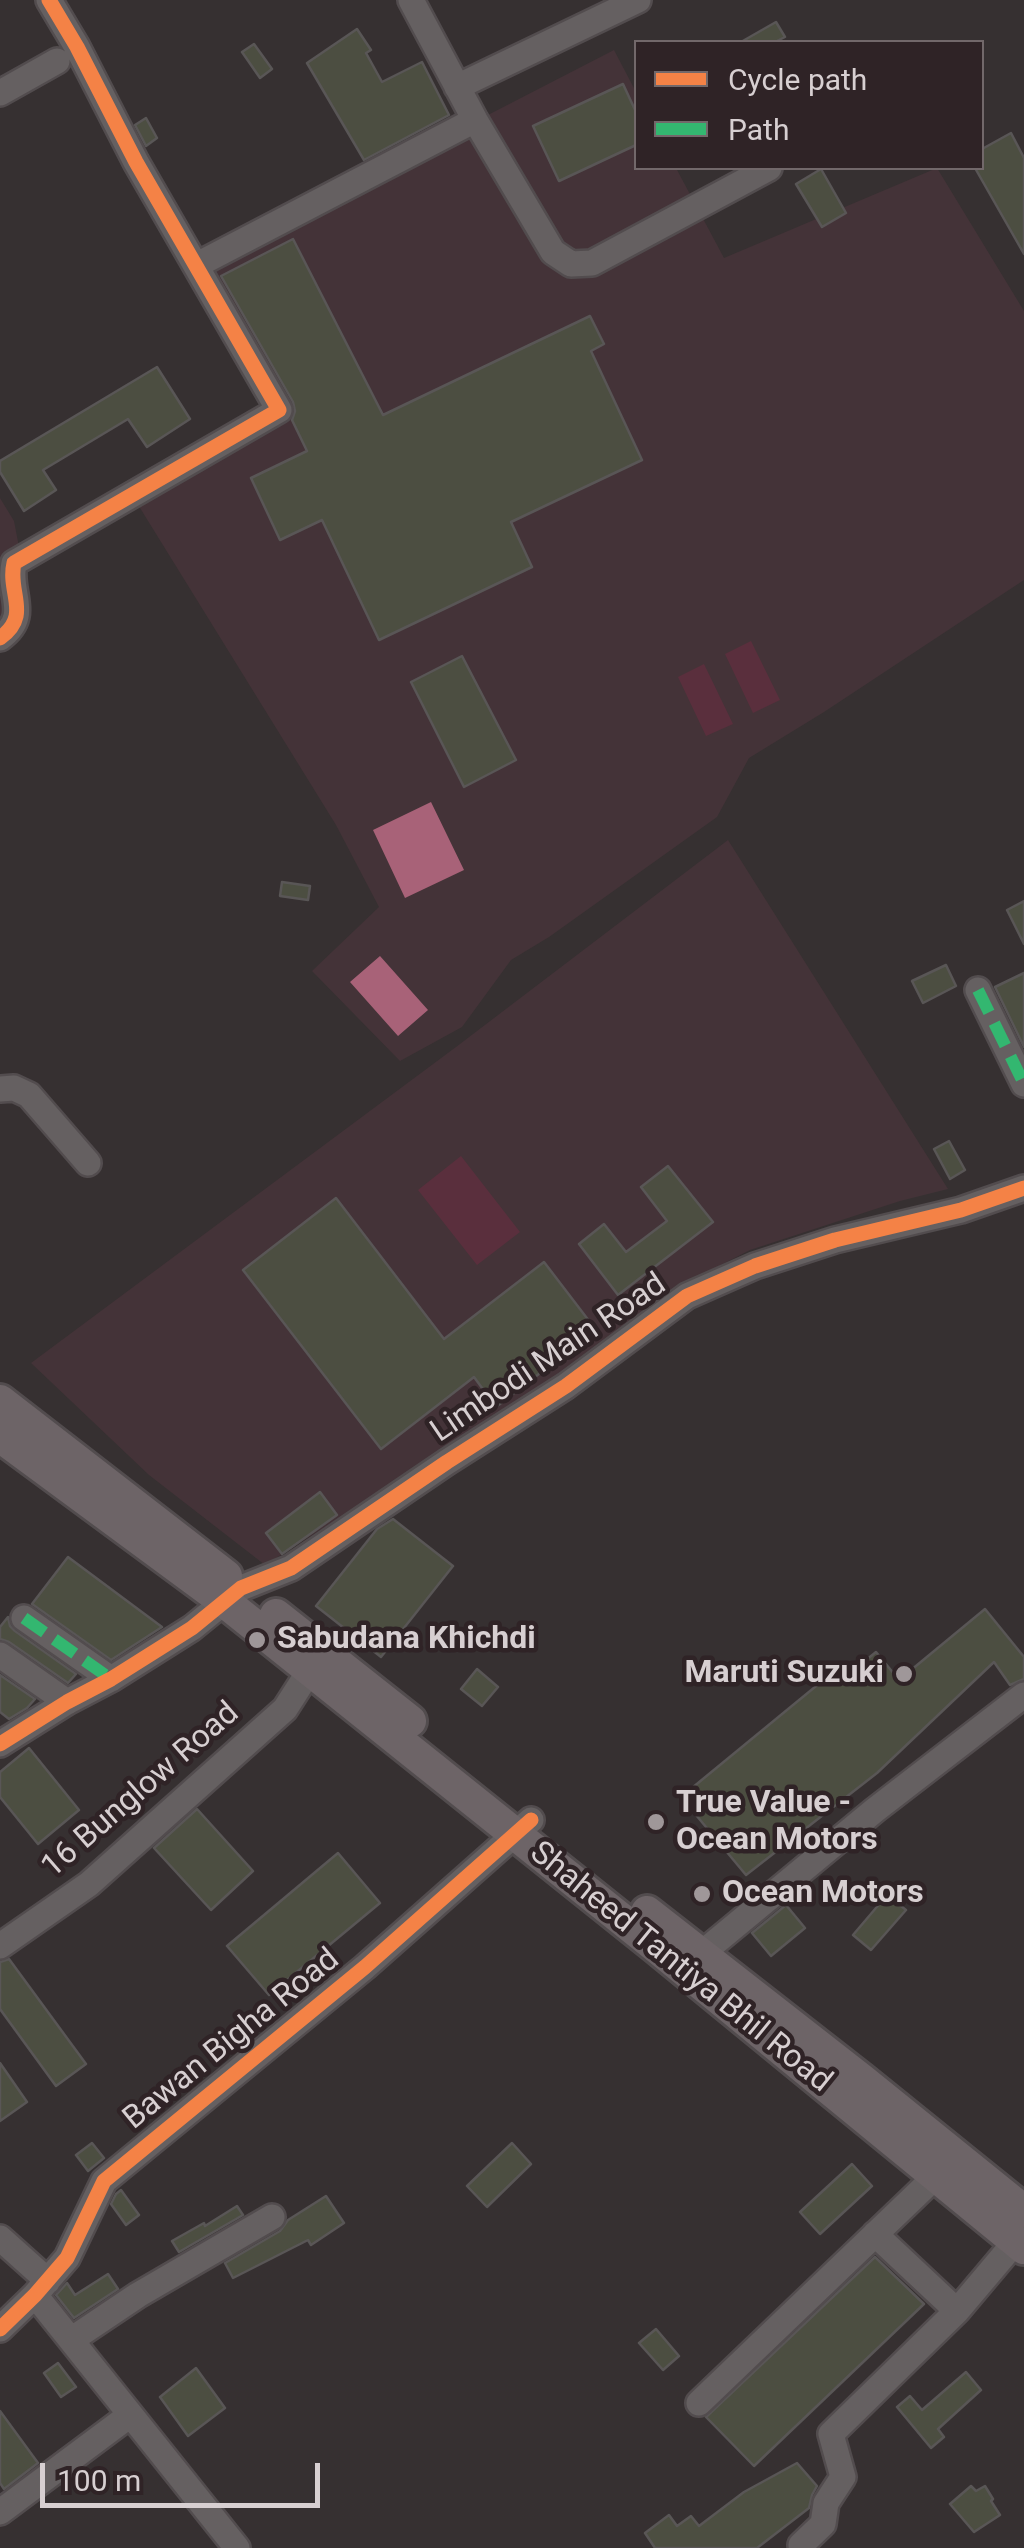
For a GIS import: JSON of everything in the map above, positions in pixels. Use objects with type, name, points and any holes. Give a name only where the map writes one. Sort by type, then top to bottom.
[{"type":"main road","name":"Shaheed Tantiya Bhil Road","points":[[0,1401],[233,1595],[310,1670],[701,1954],[862,2080],[1021,2233]]},
{"type":"main road","name":"Shaheed Tantiya Bhil Road","points":[[0,1436],[233,1595],[323,1651],[523,1827],[936,2176],[1021,2233]]},
{"type":"street","points":[[0,638],[17,620],[11,575],[14,563],[279,410],[48,0]]},
{"type":"street","points":[[410,0],[553,252],[570,264],[592,263],[765,170]]},
{"type":"street","points":[[457,87],[638,0]]},
{"type":"street","points":[[0,93],[57,62]]},
{"type":"street","points":[[197,264],[475,120]]},
{"type":"street","points":[[978,990],[1024,1084]]},
{"type":"street","points":[[0,1089],[14,1088],[29,1095],[88,1163]]},
{"type":"street","name":"Limbodi Main Road","points":[[0,1744],[192,1628],[233,1595],[291,1568],[566,1386],[687,1296],[755,1266],[835,1240],[960,1210],[1024,1188]]},
{"type":"street","points":[[24,1618],[111,1679]]},
{"type":"street","points":[[0,1655],[67,1702]]},
{"type":"street","name":"16 Bunglow Road","points":[[0,1946],[89,1884],[285,1709],[310,1670]]},
{"type":"street","points":[[701,1954],[1024,1695]]},
{"type":"street","name":"Bawan Bigha Road","points":[[0,2329],[67,2258],[104,2181],[365,1967],[523,1827]]},
{"type":"street","points":[[699,2404],[936,2176]]},
{"type":"street","points":[[71,2340],[138,2295],[272,2216]]},
{"type":"street","points":[[802,2545],[823,2524],[826,2504],[843,2476],[831,2434],[957,2311],[1021,2233]]},
{"type":"street","points":[[875,2234],[957,2311]]},
{"type":"street","points":[[0,2238],[42,2288],[71,2340],[237,2548]]},
{"type":"street","points":[[0,2512],[130,2414]]},
{"type":"shaded area","points":[[614,50],[634,88],[634,170],[677,170],[724,258],[938,170],[1024,311],[1024,580],[749,758],[717,817],[511,960],[462,1027],[400,1061],[312,971],[379,907],[336,825],[132,495],[279,410],[197,265]]},
{"type":"shaded area","points":[[0,498],[14,521],[20,552],[0,638]]},
{"type":"shaded area","points":[[751,641],[780,700],[753,713],[725,654]]},
{"type":"shaded area","points":[[704,664],[733,724],[706,736],[678,677]]},
{"type":"shaded area","points":[[431,802],[464,870],[405,898],[373,830]]},
{"type":"shaded area","points":[[728,840],[948,1189],[750,1250],[680,1286],[558,1379],[265,1565],[149,1475],[31,1363],[456,1047]]},
{"type":"shaded area","points":[[380,956],[428,1010],[398,1036],[350,982]]},
{"type":"shaded area","points":[[461,1156],[520,1232],[477,1265],[418,1190]]},
{"type":"building","points":[[776,22],[785,37],[779,40],[744,40]]},
{"type":"building","points":[[357,29],[371,50],[366,53],[382,82],[422,62],[449,115],[364,160],[307,63]]},
{"type":"building","points":[[254,44],[272,69],[260,78],[242,52]]},
{"type":"building","points":[[623,84],[634,108],[634,146],[559,181],[533,126]]},
{"type":"building","points":[[146,118],[157,138],[146,146],[135,125]]},
{"type":"building","points":[[1011,133],[1024,158],[1024,254],[976,170],[984,170],[984,148]]},
{"type":"building","points":[[822,170],[846,213],[822,227],[796,184]]},
{"type":"building","points":[[293,239],[383,415],[590,316],[604,344],[591,351],[642,460],[511,522],[532,567],[379,640],[322,520],[280,540],[251,478],[307,451],[292,420],[293,402],[221,276]]},
{"type":"building","points":[[157,367],[190,419],[147,447],[128,419],[43,470],[56,490],[24,511],[0,472],[0,461]]},
{"type":"building","points":[[462,656],[516,760],[464,787],[411,682]]},
{"type":"building","points":[[282,882],[310,886],[308,900],[280,896]]},
{"type":"building","points":[[1024,901],[1024,944],[1007,910]]},
{"type":"building","points":[[946,965],[956,986],[923,1003],[912,981]]},
{"type":"building","points":[[1024,973],[1024,1047],[995,987]]},
{"type":"building","points":[[949,1141],[965,1170],[950,1179],[934,1149]]},
{"type":"building","points":[[668,1166],[713,1222],[618,1295],[579,1244],[604,1224],[626,1252],[667,1221],[641,1187]]},
{"type":"building","points":[[336,1198],[444,1339],[544,1262],[596,1330],[496,1407],[474,1377],[381,1449],[243,1270]]},
{"type":"building","points":[[320,1492],[337,1515],[282,1554],[266,1533]]},
{"type":"building","points":[[393,1519],[453,1566],[381,1657],[316,1606],[377,1529]]},
{"type":"building","points":[[68,1557],[162,1627],[111,1660],[32,1604]]},
{"type":"building","points":[[985,1609],[1024,1657],[1024,1679],[1010,1685],[994,1662],[877,1773],[746,1875],[681,1797],[832,1673],[839,1682],[876,1652],[899,1680]]},
{"type":"building","points":[[8,1617],[15,1631],[76,1674],[68,1683],[0,1639],[0,1627]]},
{"type":"building","points":[[477,1669],[498,1687],[482,1706],[461,1689]]},
{"type":"building","points":[[0,1675],[35,1699],[9,1719],[0,1712]]},
{"type":"building","points":[[29,1748],[79,1810],[38,1844],[0,1797],[0,1772]]},
{"type":"building","points":[[197,1809],[253,1871],[211,1910],[154,1848]]},
{"type":"building","points":[[338,1853],[380,1903],[269,1995],[227,1946]]},
{"type":"building","points":[[887,1895],[906,1910],[871,1950],[853,1935]]},
{"type":"building","points":[[786,1905],[805,1928],[771,1956],[752,1933]]},
{"type":"building","points":[[9,1959],[86,2064],[56,2086],[0,2009],[0,1962]]},
{"type":"building","points":[[0,2063],[27,2102],[0,2121]]},
{"type":"building","points":[[92,2143],[104,2158],[88,2171],[76,2155]]},
{"type":"building","points":[[512,2143],[531,2164],[487,2207],[467,2186]]},
{"type":"building","points":[[852,2164],[872,2186],[820,2234],[800,2212]]},
{"type":"building","points":[[121,2190],[139,2215],[126,2225],[111,2204]]},
{"type":"building","points":[[326,2196],[344,2223],[311,2245],[308,2240],[233,2278],[225,2263],[280,2231],[288,2220]]},
{"type":"building","points":[[237,2206],[243,2215],[179,2252],[172,2241]]},
{"type":"building","points":[[875,2257],[924,2304],[754,2466],[706,2417]]},
{"type":"building","points":[[108,2274],[118,2289],[74,2318],[56,2295],[67,2283],[75,2295]]},
{"type":"building","points":[[656,2329],[679,2356],[663,2370],[639,2343]]},
{"type":"building","points":[[58,2363],[76,2387],[61,2397],[44,2373]]},
{"type":"building","points":[[196,2368],[225,2408],[188,2436],[160,2397]]},
{"type":"building","points":[[966,2372],[981,2390],[938,2429],[944,2437],[931,2448],[897,2407],[910,2396],[922,2410]]},
{"type":"building","points":[[0,2411],[38,2463],[4,2489],[0,2483]]},
{"type":"building","points":[[797,2463],[817,2486],[809,2508],[757,2548],[655,2548],[645,2533],[669,2515],[677,2526],[691,2516],[699,2526],[744,2492]]},
{"type":"building","points":[[971,2486],[976,2491],[985,2486],[1000,2515],[974,2532],[950,2504]]},
{"type":"marked path","points":[[978,990],[1024,1084]]},
{"type":"marked path","points":[[24,1618],[111,1679]]},
{"type":"cycle path","points":[[0,638],[10,629],[17,612],[14,563],[279,410],[136,162],[49,0]]},
{"type":"cycle path","points":[[0,1744],[192,1628],[241,1588],[291,1568],[566,1386],[687,1296],[755,1266],[835,1240],[961,1210],[1024,1188]]},
{"type":"cycle path","points":[[0,2329],[67,2258],[104,2181],[365,1967],[531,1820]]},
{"type":"place","name":"Sabudana Khichdi","points":[[257,1640]]},
{"type":"place","name":"Maruti Suzuki","points":[[904,1674]]},
{"type":"place","name":"True Value - Ocean Motors","points":[[656,1822]]},
{"type":"place","name":"Ocean Motors","points":[[702,1894]]}]
